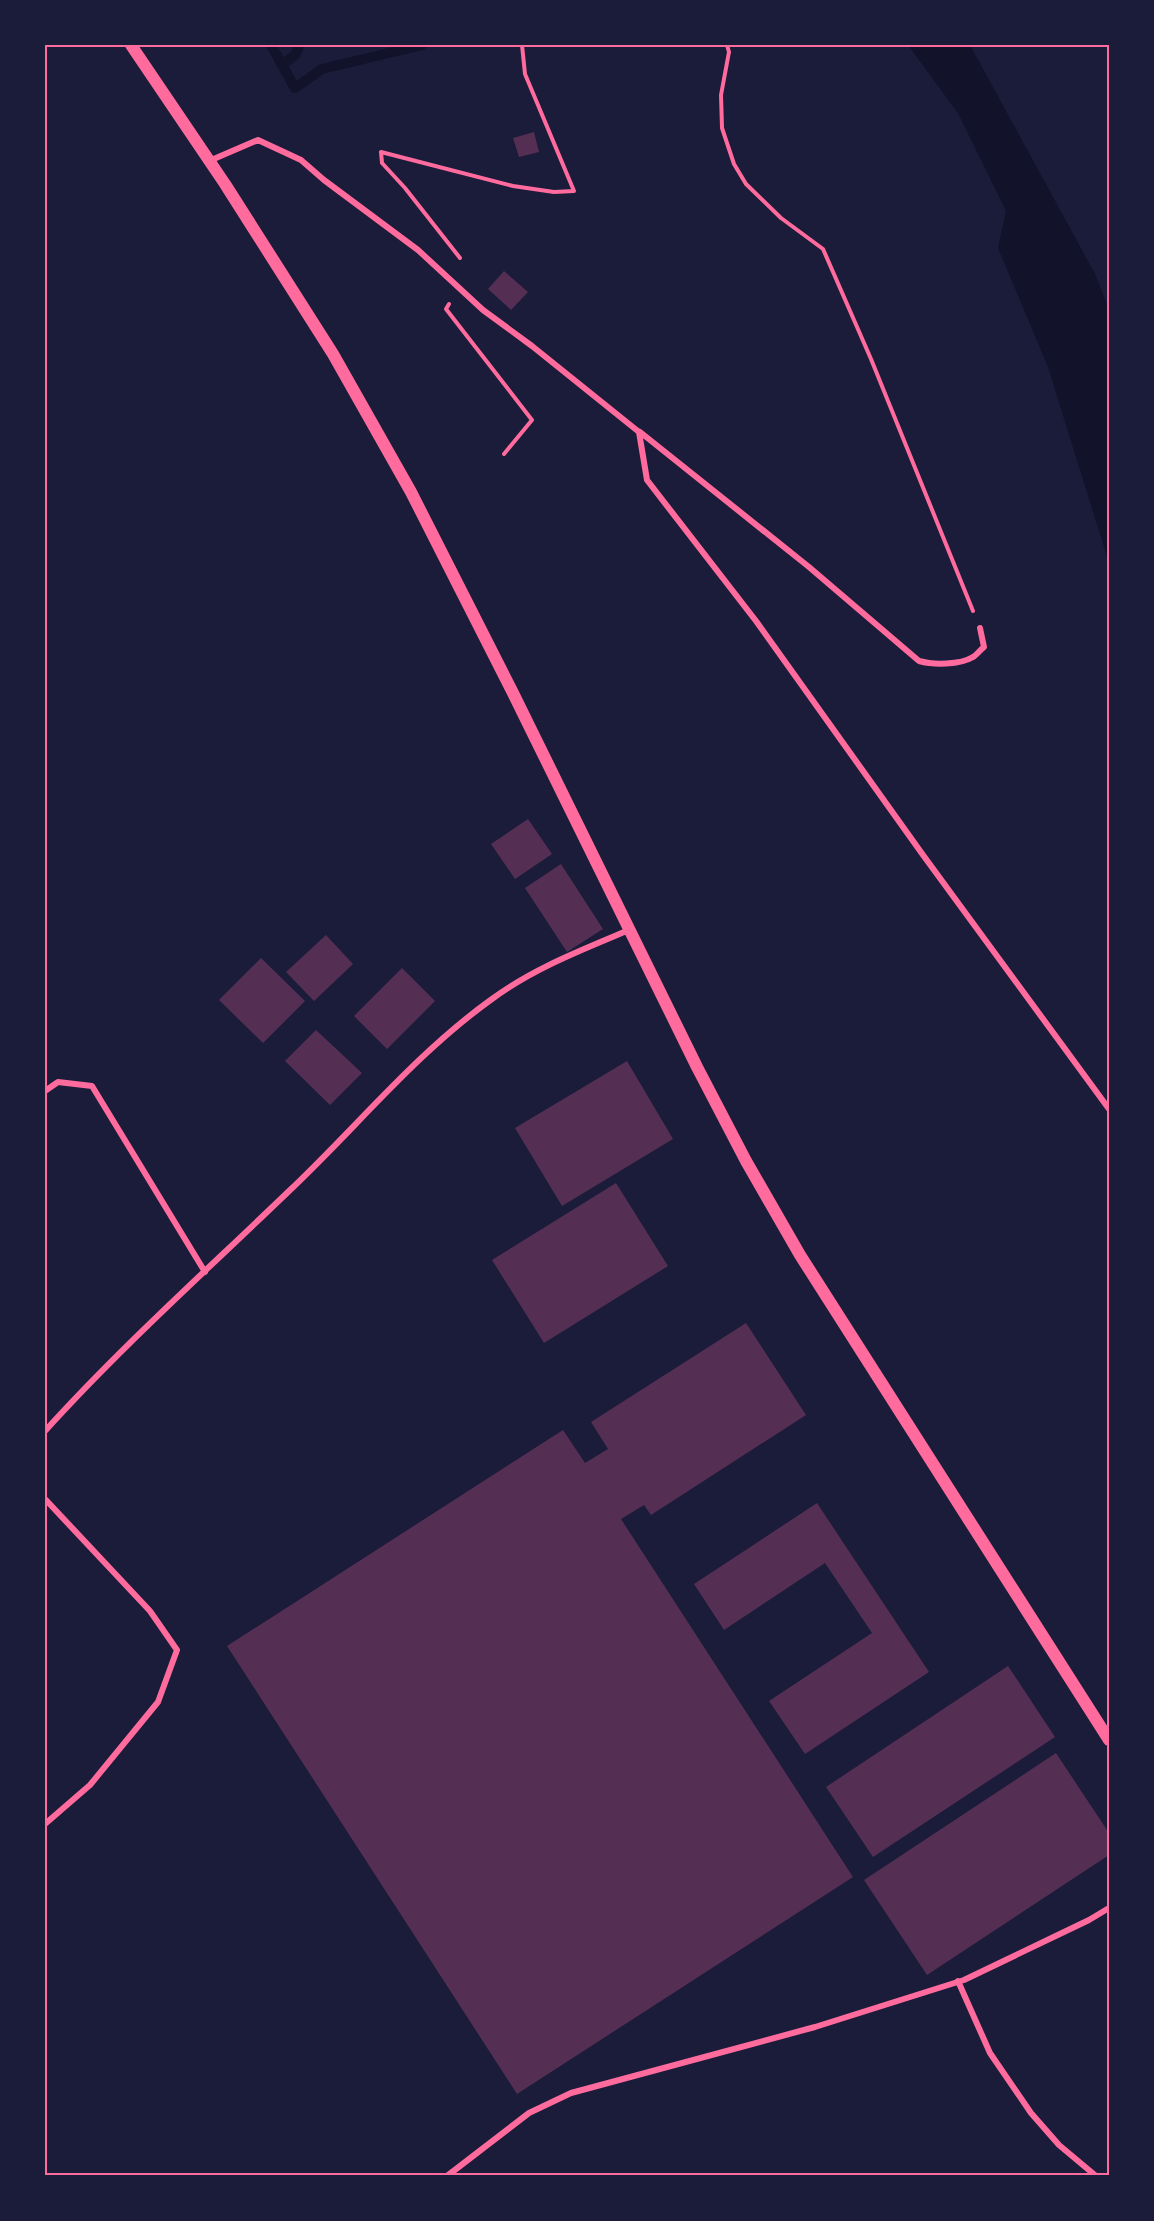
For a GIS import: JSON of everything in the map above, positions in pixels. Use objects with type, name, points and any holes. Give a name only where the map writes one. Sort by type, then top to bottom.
[{"type":"main road","points":[[131,45],[209,161],[333,354],[411,492],[746,1161],[800,1256],[1109,1740]]},
{"type":"street","points":[[209,161],[258,140],[300,160],[418,250],[483,310],[532,346],[808,567],[918,662],[958,662],[972,657],[984,646],[980,628]]},
{"type":"street","points":[[639,432],[647,480],[756,621],[922,855],[1109,1109]]},
{"type":"street","points":[[45,1431],[89,1382],[291,1189],[434,1045],[493,998],[555,961],[629,930]]},
{"type":"street","points":[[45,1091],[58,1082],[92,1086],[205,1272]]},
{"type":"street","points":[[45,1499],[150,1611],[177,1650],[158,1702],[90,1785],[45,1824]]},
{"type":"street","points":[[447,2176],[529,2113],[571,2093],[815,2027],[958,1981],[1089,1920],[1109,1908]]},
{"type":"street","points":[[958,1981],[990,2053],[1031,2113],[1059,2145],[1096,2176]]},
{"type":"path","points":[[464,264],[405,188],[382,163],[381,152],[513,186],[554,192],[574,191],[525,74],[522,45]]},
{"type":"path","points":[[727,45],[729,52],[721,95],[722,128],[734,164],[746,184],[781,218],[823,249],[871,358],[980,628]]},
{"type":"path","points":[[454,299],[446,309],[532,420],[504,454]]},
{"type":"shaded area","points":[[908,45],[970,45],[1095,274],[1109,309],[1109,563],[1048,367],[998,248],[1006,211],[958,113]]},
{"type":"building","points":[[534,132],[539,152],[519,157],[513,138]]},
{"type":"building","points":[[504,271],[528,292],[511,310],[488,289]]},
{"type":"building","points":[[528,819],[552,854],[515,879],[491,844]]},
{"type":"building","points":[[561,864],[603,929],[567,952],[525,888]]},
{"type":"building","points":[[326,935],[353,964],[314,1001],[286,972]]},
{"type":"building","points":[[261,958],[305,1001],[263,1043],[219,1000]]},
{"type":"building","points":[[402,968],[435,1001],[387,1049],[354,1016]]},
{"type":"building","points":[[316,1030],[362,1073],[330,1105],[285,1061]]},
{"type":"building","points":[[627,1061],[673,1139],[562,1206],[515,1128]]},
{"type":"building","points":[[616,1183],[668,1266],[544,1343],[492,1260]]},
{"type":"building","points":[[746,1323],[806,1415],[651,1515],[644,1505],[621,1519],[853,1877],[517,2094],[227,1646],[563,1430],[585,1463],[608,1449],[591,1422]]},
{"type":"building","points":[[817,1503],[929,1672],[805,1754],[769,1701],[872,1633],[825,1563],[724,1630],[694,1584]]},
{"type":"building","points":[[1008,1666],[1055,1737],[873,1857],[826,1787]]},
{"type":"building","points":[[1056,1753],[1109,1833],[1109,1855],[927,1975],[864,1880]]},
{"type":"waterway","points":[[271,45],[295,88],[322,69],[422,45]]},
{"type":"waterway","points":[[282,65],[295,55],[300,45]]}]
